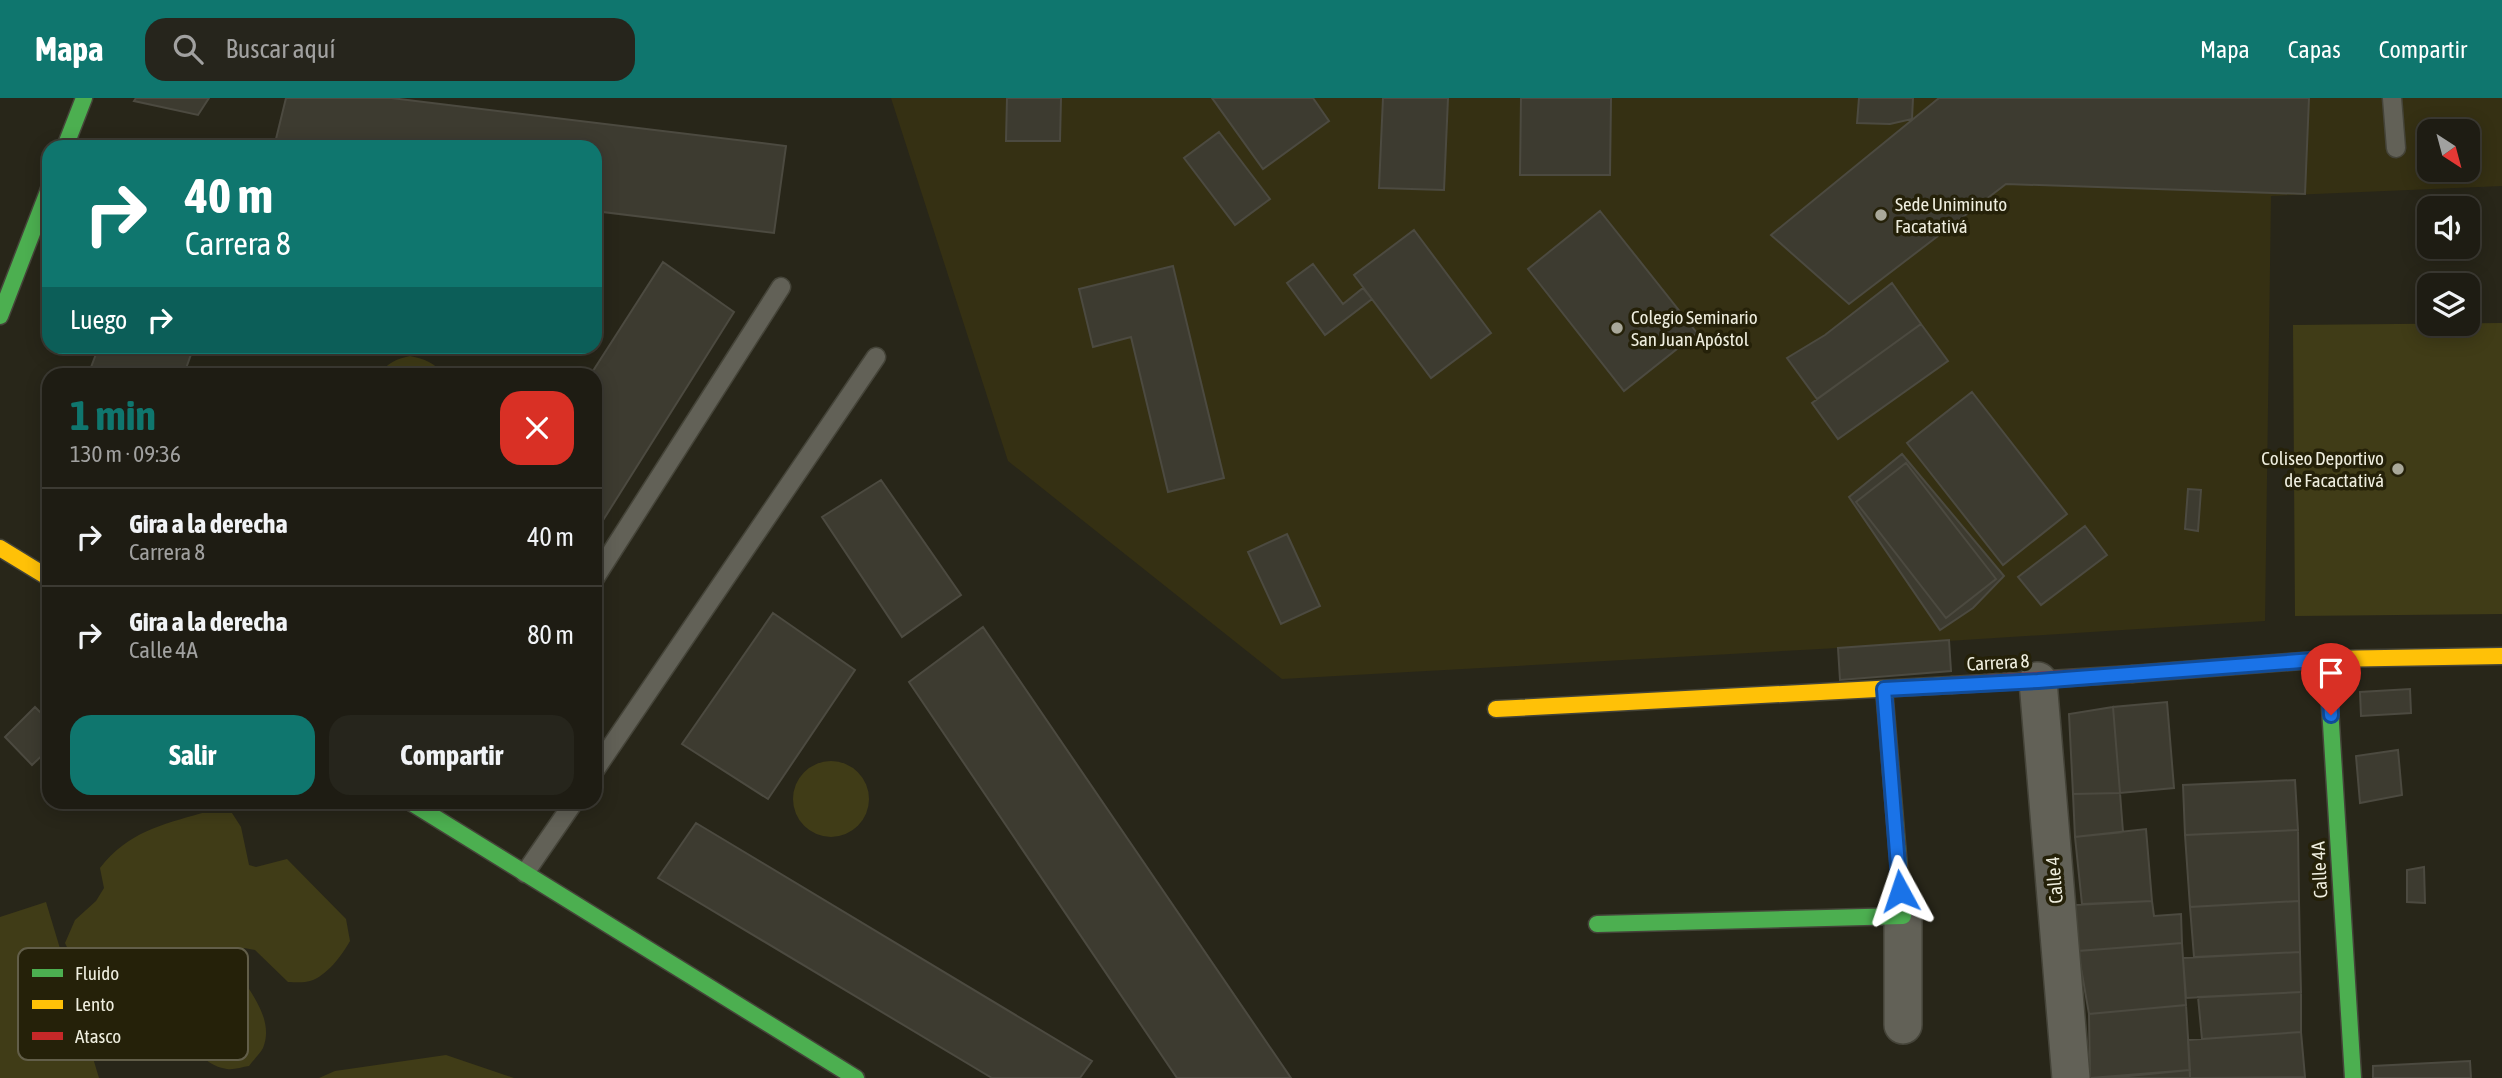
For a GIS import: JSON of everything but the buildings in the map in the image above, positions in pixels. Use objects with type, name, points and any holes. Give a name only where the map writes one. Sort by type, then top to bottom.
[{"type":"street","points":[[68,140],[84,98]]},
{"type":"street","points":[[0,316],[42,207]]},
{"type":"street","points":[[0,548],[42,574]]},
{"type":"street","name":"Carrera 8","points":[[1496,709],[2038,681],[2327,659],[2502,656]]},
{"type":"street","name":"Calle 4A","points":[[2327,659],[2353,1078]]},
{"type":"street","name":"Calle 4","points":[[2038,681],[2071,1078]]},
{"type":"street","points":[[1884,689],[1902,916],[1903,1026]]},
{"type":"street","points":[[422,809],[856,1078]]},
{"type":"street","points":[[1597,924],[1902,916]]},
{"type":"lane","points":[[2392,98],[2396,148]]},
{"type":"lane","points":[[602,567],[780,287]]},
{"type":"lane","points":[[602,760],[876,357]]},
{"type":"lane","points":[[441,820],[448,809]]},
{"type":"lane","points":[[525,873],[569,809]]},
{"type":"shaded area","name":"Colegio Seminario San Juan Apóstol","points":[[891,98],[2502,98],[2502,186],[2271,196],[2265,621],[1282,679],[1008,461]]},
{"type":"shaded area","name":"Coliseo Deportivo de Facactativá","points":[[2480,323],[2502,323],[2502,614],[2295,616],[2293,325],[2417,324],[2417,336],[2480,336]]},
{"type":"shaded area","points":[[410,356],[438,368],[385,368]]},
{"type":"shaded area","points":[[824,761],[838,761],[852,767],[863,778],[869,799],[866,814],[858,826],[838,837],[824,837],[810,831],[799,820],[793,806],[793,792],[799,778],[810,767]]},
{"type":"shaded area","points":[[202,813],[232,813],[241,827],[249,865],[256,867],[287,859],[346,919],[350,941],[328,970],[308,982],[288,982],[255,950],[248,948],[67,948],[65,943],[75,920],[96,901],[104,888],[100,868],[134,838]]},
{"type":"shaded area","points":[[46,902],[60,948],[18,948],[18,1060],[94,1060],[99,1078],[0,1078],[0,917]]},
{"type":"shaded area","points":[[248,988],[257,1002],[265,1025],[263,1048],[249,1066],[227,1069],[207,1061],[248,1060]]},
{"type":"shaded area","points":[[446,1055],[514,1078],[319,1078],[335,1071]]},
{"type":"traffic: fast","points":[[68,140],[84,98]]},
{"type":"traffic: fast","points":[[0,316],[42,207]]},
{"type":"traffic: fast","points":[[2327,659],[2353,1078]]},
{"type":"traffic: fast","points":[[1597,924],[1903,916],[1884,689]]},
{"type":"traffic: fast","points":[[421,809],[856,1078]]},
{"type":"traffic: slow","points":[[0,548],[42,574]]},
{"type":"traffic: slow","points":[[2132,674],[2327,659],[2502,656]]},
{"type":"traffic: slow","points":[[1496,709],[1952,685]]},
{"type":"traffic: jam","points":[[1952,685],[2132,674]]},
{"type":"place","name":"Sede Uniminuto Facatativá","points":[[1881,215]]},
{"type":"place","name":"Colegio Seminario San Juan Apóstol","points":[[1617,328]]},
{"type":"place","name":"Coliseo Deportivo de Facactativá","points":[[2398,469]]},
{"type":"route","points":[[1900,891],[1884,689],[2038,681],[2327,659],[2331,715]]}]
